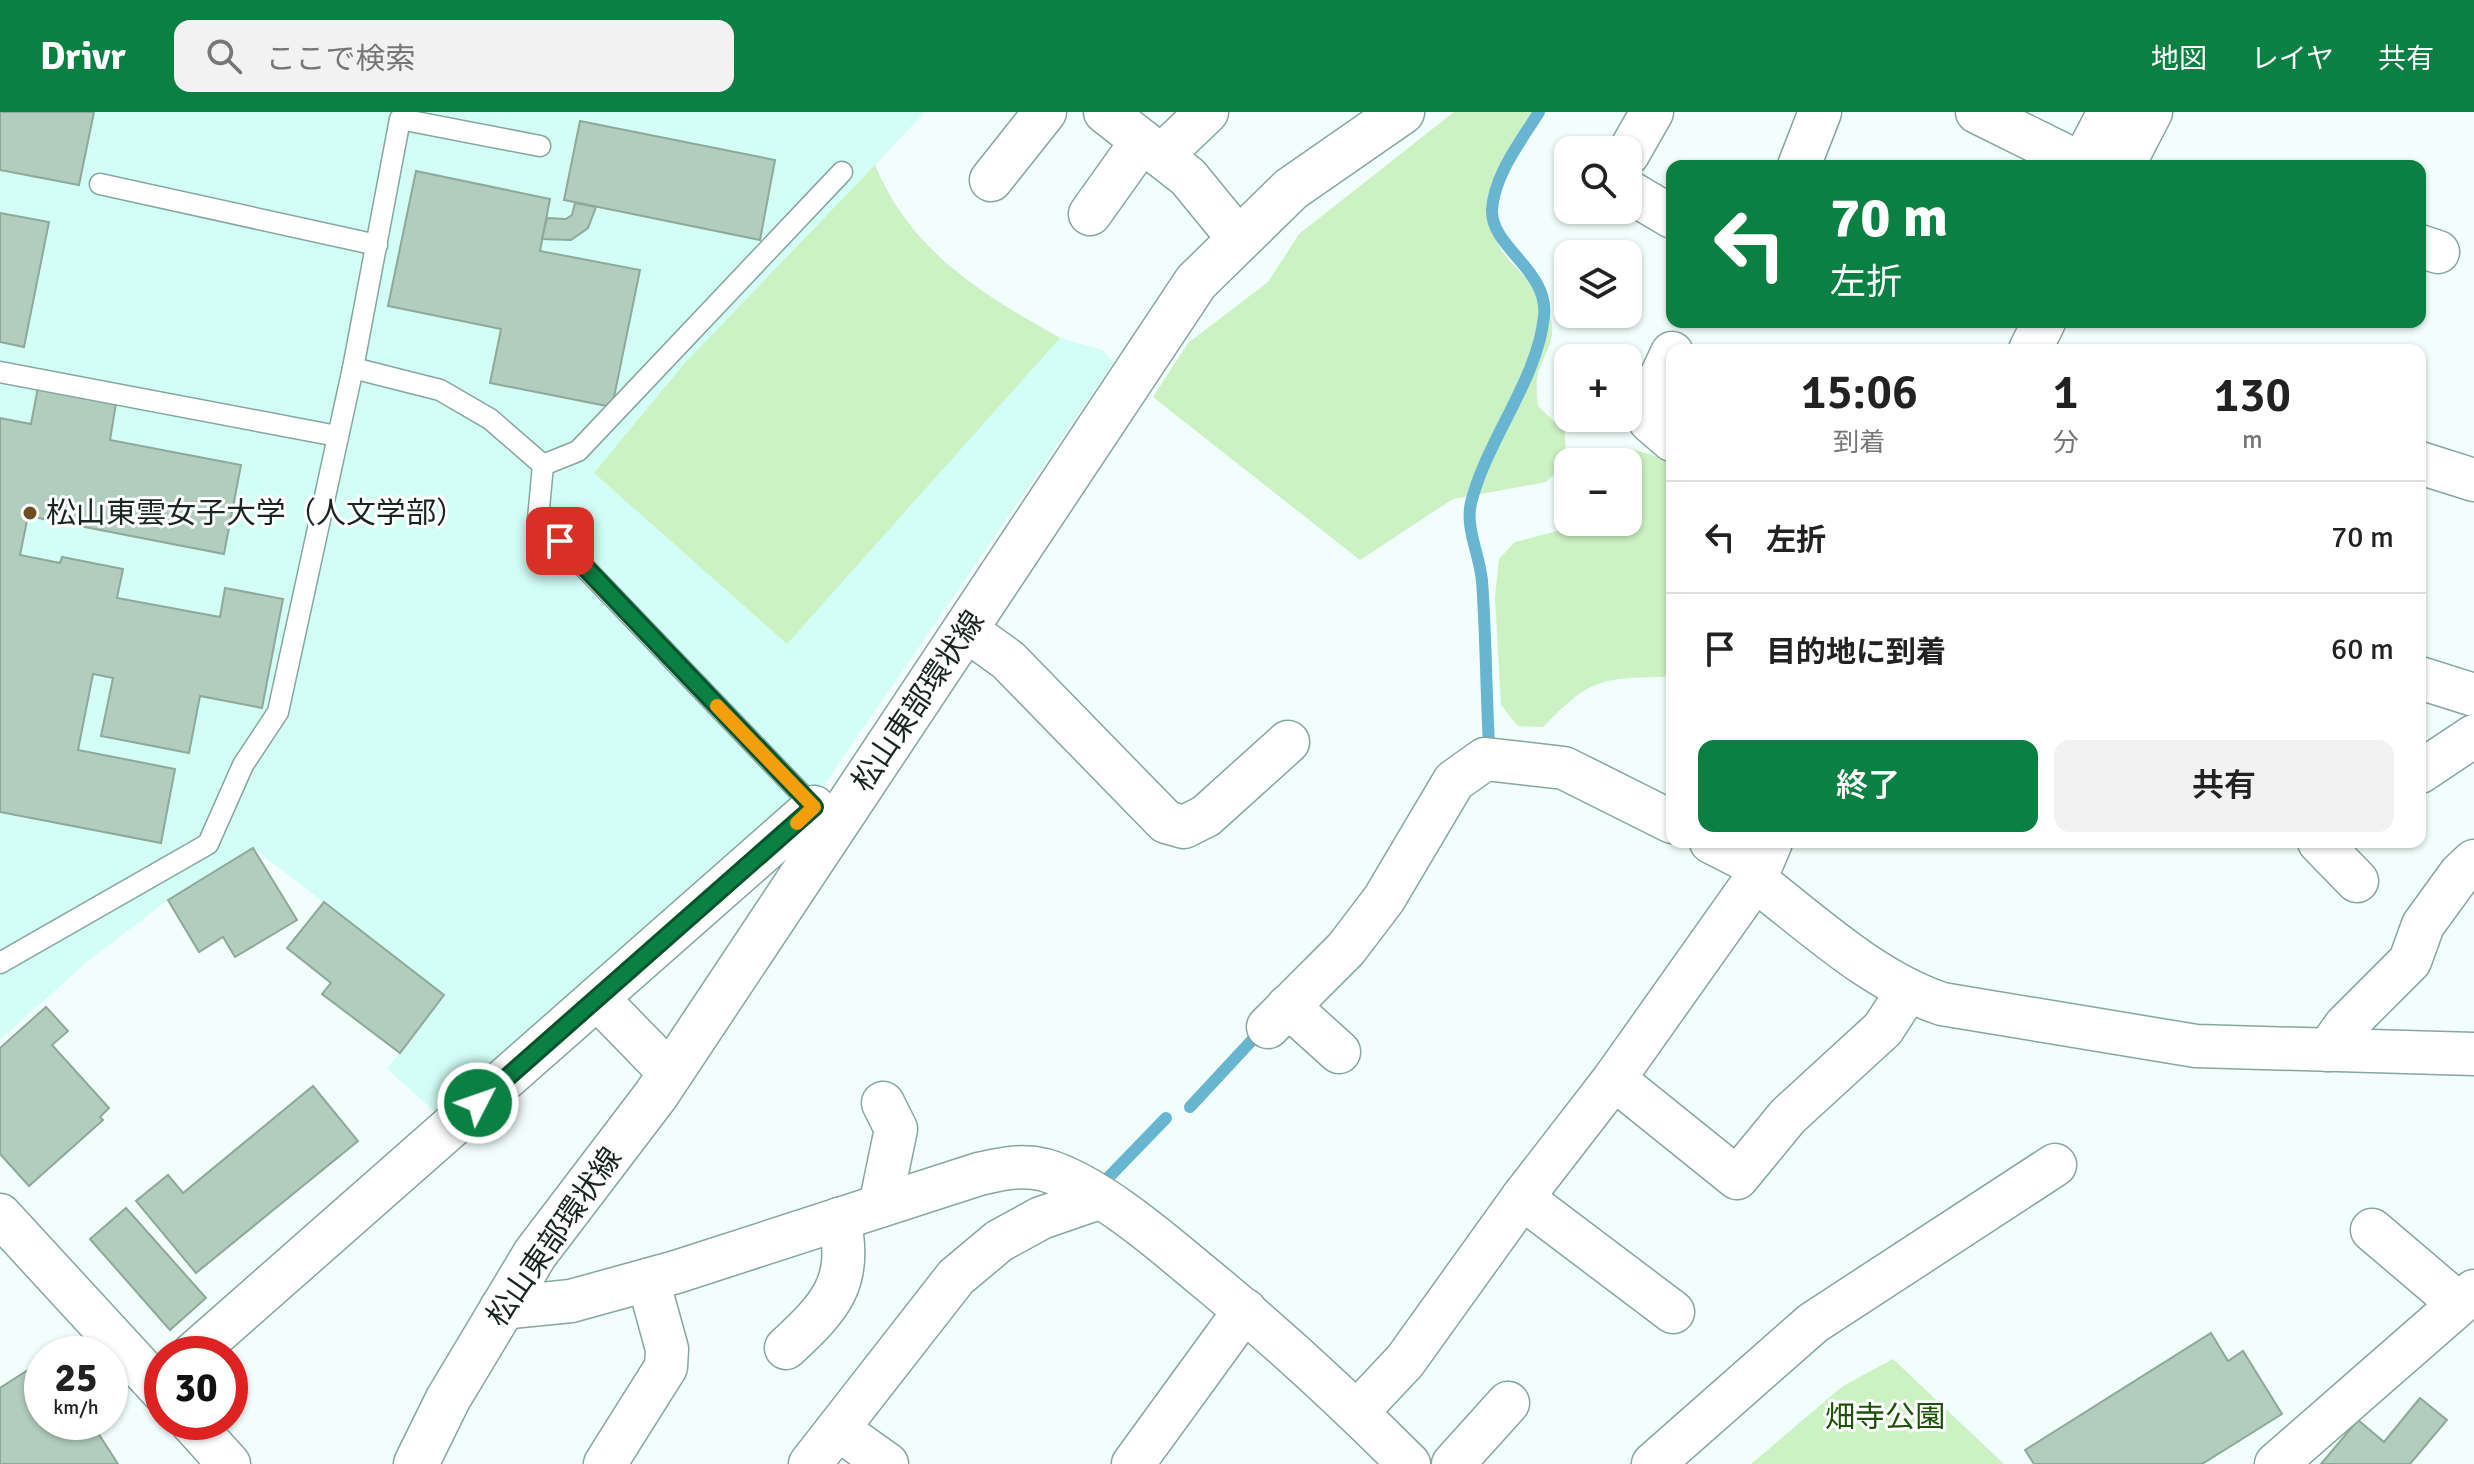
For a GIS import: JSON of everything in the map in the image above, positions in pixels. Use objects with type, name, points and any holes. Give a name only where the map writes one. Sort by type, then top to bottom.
[{"type":"main road","name":"松山東部環状線","points":[[416,1464],[448,1399],[535,1254],[670,1073],[823,818],[965,629],[1196,282],[1291,189],[1402,112]]},
{"type":"street","points":[[991,180],[1045,112]]},
{"type":"street","points":[[1105,112],[1188,177],[1238,238]]},
{"type":"street","points":[[1090,214],[1152,148],[1207,112]]},
{"type":"street","points":[[1638,136],[1652,112]]},
{"type":"street","points":[[1801,160],[1820,112]]},
{"type":"street","points":[[1977,112],[2072,160]]},
{"type":"street","points":[[2085,160],[2109,112]]},
{"type":"street","points":[[2126,160],[2151,112]]},
{"type":"street","points":[[1642,199],[1666,213]]},
{"type":"street","points":[[1666,367],[1650,400],[1650,421],[1666,435]]},
{"type":"street","points":[[2426,465],[2474,480]]},
{"type":"street","points":[[965,629],[1008,660],[1166,822],[1184,827],[1206,816],[1288,742]]},
{"type":"street","points":[[2426,680],[2474,695]]},
{"type":"street","points":[[2426,768],[2474,736]]},
{"type":"street","points":[[1339,1052],[1278,1017],[1346,949],[1384,899],[1454,781],[1485,759],[1564,768],[1666,819]]},
{"type":"street","points":[[213,1336],[597,998],[823,818]]},
{"type":"street","points":[[1726,848],[1762,863],[1907,992],[1942,1004],[2196,1046],[2474,1054]]},
{"type":"street","points":[[2328,1050],[2345,1026],[2410,961],[2423,925],[2460,874],[2474,861]]},
{"type":"street","points":[[1357,1412],[1405,1361],[1522,1198],[1614,1079],[1762,863]]},
{"type":"street","points":[[1614,1079],[1737,1178],[1788,1116],[1883,1029],[1907,992]]},
{"type":"street","points":[[597,998],[670,1073]]},
{"type":"street","points":[[880,1206],[896,1129],[883,1103]]},
{"type":"street","points":[[1653,1464],[1813,1323],[2003,1181],[2055,1165]]},
{"type":"street","points":[[501,1308],[571,1301],[648,1280],[979,1174],[1019,1166],[1047,1171],[1099,1198],[1150,1232],[1245,1310],[1409,1464]]},
{"type":"street","points":[[810,1464],[956,1277],[999,1241],[1041,1218],[1099,1198]]},
{"type":"street","points":[[1522,1198],[1673,1312]]},
{"type":"street","points":[[0,1215],[144,1369]]},
{"type":"street","points":[[786,1348],[826,1311],[846,1251],[839,1219]]},
{"type":"street","points":[[2276,1464],[2466,1297],[2372,1230]]},
{"type":"street","points":[[605,1464],[666,1367],[667,1349],[648,1280]]},
{"type":"street","points":[[1133,1464],[1245,1310]]},
{"type":"street","points":[[1453,1464],[1508,1403]]},
{"type":"street","points":[[838,1429],[887,1464]]},
{"type":"street","points":[[204,1440],[221,1462]]},
{"type":"lane","points":[[0,963],[208,844],[243,765],[278,712],[353,368],[400,119],[540,146]]},
{"type":"lane","points":[[543,465],[578,451],[842,172]]},
{"type":"lane","points":[[100,184],[377,245]]},
{"type":"lane","points":[[353,368],[440,390],[490,419],[543,465]]},
{"type":"lane","points":[[0,372],[337,436]]},
{"type":"lane","points":[[543,465],[538,519],[823,818]]},
{"type":"shaded area","points":[[0,112],[925,112],[875,165],[889,199],[907,225],[945,263],[997,303],[1060,338],[1103,350],[1114,362],[823,787],[808,786],[442,1118],[387,1069],[444,995],[253,848],[168,900],[89,960],[0,1040]]},
{"type":"green space","points":[[1454,112],[1533,112],[1493,184],[1489,202],[1490,221],[1496,240],[1509,260],[1537,290],[1549,313],[1552,336],[1538,374],[1537,388],[1538,406],[1554,421],[1554,432],[1565,432],[1566,448],[1554,448],[1554,474],[1546,482],[1453,499],[1360,560],[1153,397],[1188,343],[1268,282],[1299,234]]},
{"type":"green space","points":[[875,165],[908,223],[952,268],[1003,305],[1060,338],[787,644],[594,473],[684,364]]},
{"type":"green space","points":[[1642,452],[1666,459],[1665,677],[1625,678],[1597,684],[1573,699],[1543,727],[1518,726],[1501,705],[1495,597],[1499,559],[1515,542],[1554,532],[1554,536],[1642,536]]},
{"type":"green space","name":"畑寺公園","points":[[1893,1359],[2004,1464],[1751,1464],[1843,1386]]},
{"type":"building","points":[[0,112],[94,112],[79,185],[0,170]]},
{"type":"building","points":[[580,121],[775,160],[760,240],[564,200]]},
{"type":"building","points":[[416,171],[550,199],[540,251],[640,270],[612,407],[490,383],[501,329],[388,306]]},
{"type":"building","points":[[575,203],[596,207],[588,228],[571,240],[542,239],[547,218],[566,219],[572,215]]},
{"type":"building","points":[[0,213],[49,222],[24,347],[0,342]]},
{"type":"building","points":[[39,382],[117,397],[110,440],[241,465],[224,554],[28,516],[20,555],[60,563],[62,557],[123,569],[117,598],[220,617],[225,588],[283,599],[262,708],[200,696],[189,753],[101,736],[113,678],[93,674],[78,750],[175,769],[161,843],[0,812],[0,418],[31,424]]},
{"type":"building","points":[[253,848],[297,920],[235,957],[223,937],[199,952],[168,900]]},
{"type":"building","points":[[324,902],[444,995],[400,1053],[322,994],[331,983],[287,948]]},
{"type":"building","points":[[46,1007],[68,1031],[52,1045],[109,1108],[100,1117],[103,1120],[29,1186],[0,1154],[0,1048]]},
{"type":"building","points":[[313,1086],[358,1141],[196,1273],[136,1201],[168,1175],[183,1193]]},
{"type":"building","points":[[126,1208],[206,1298],[170,1330],[90,1239]]},
{"type":"building","points":[[2211,1333],[2228,1361],[2243,1351],[2282,1414],[2202,1464],[2034,1464],[2025,1450]]},
{"type":"building","points":[[24,1373],[24,1440],[103,1440],[118,1464],[0,1464],[0,1388]]},
{"type":"building","points":[[2420,1398],[2447,1420],[2410,1464],[2321,1464],[2358,1420],[2384,1442]]},
{"type":"waterway","points":[[1489,745],[1482,581],[1471,532],[1471,503],[1488,456],[1532,363],[1544,316],[1538,285],[1500,236],[1492,210],[1503,171],[1539,112]]},
{"type":"waterway","points":[[1190,1107],[1255,1037]]},
{"type":"waterway","points":[[1106,1180],[1166,1118]]},
{"type":"slow traffic","points":[[717,706],[814,807],[797,823]]},
{"type":"place","name":"松山東雲女子大学（人文学部）","points":[[30,513]]},
{"type":"route","points":[[478,1103],[814,807],[560,541]]}]
